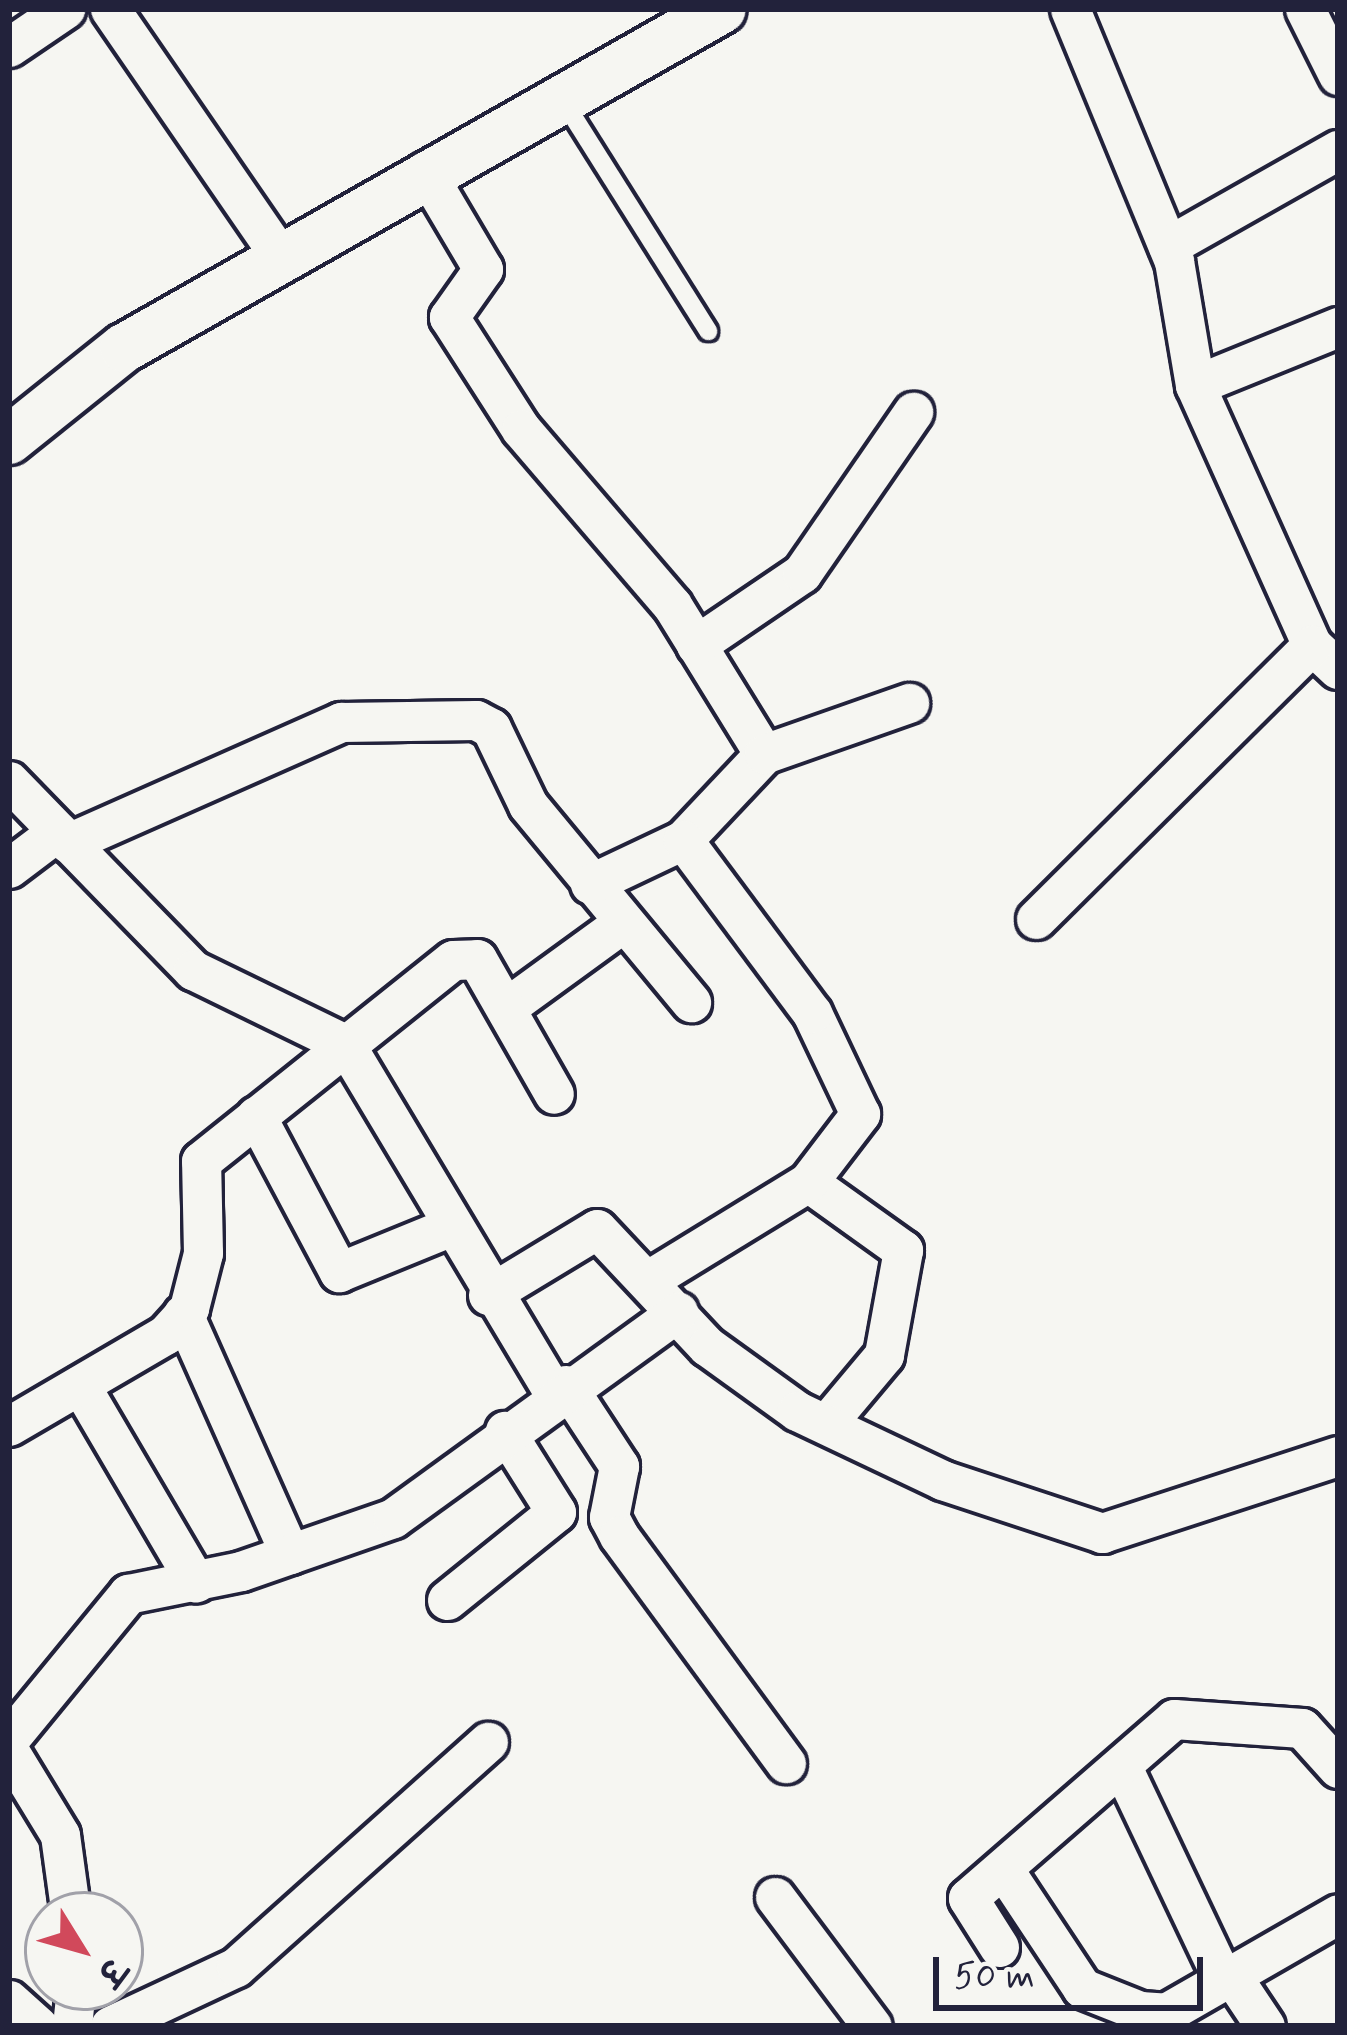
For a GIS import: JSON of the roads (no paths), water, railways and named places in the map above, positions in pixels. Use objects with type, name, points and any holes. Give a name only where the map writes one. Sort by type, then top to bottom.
[{"type":"street","points":[[9,47],[65,9]]},
{"type":"street","points":[[110,9],[280,256]]},
{"type":"street","points":[[9,440],[124,348],[559,93],[722,9]]},
{"type":"street","points":[[1036,919],[1325,657],[1195,385],[1168,246],[1070,9]]},
{"type":"street","points":[[1305,9],[1338,74]]},
{"type":"street","points":[[1168,246],[1338,150]]},
{"type":"street","points":[[425,171],[483,269],[449,317],[521,429],[593,504],[696,645],[764,754]]},
{"type":"street","points":[[1195,385],[1338,327]]},
{"type":"street","points":[[696,645],[802,573],[913,412]]},
{"type":"street","points":[[590,884],[683,840],[764,754],[909,703]]},
{"type":"street","points":[[9,868],[63,837],[341,722],[452,716],[491,728],[529,805],[621,924],[691,1002]]},
{"type":"street","points":[[9,781],[194,970],[345,1045],[488,1295],[620,1466],[609,1517],[620,1536],[786,1763]]},
{"type":"street","points":[[650,1279],[808,1182],[859,1124],[858,1104],[812,1013],[683,840]]},
{"type":"street","points":[[511,1004],[621,924]]},
{"type":"street","points":[[9,1426],[80,1385],[183,1314],[203,1253],[201,1161],[464,956],[511,1004],[554,1094]]},
{"type":"street","points":[[256,1116],[340,1272],[449,1227]]},
{"type":"street","points":[[808,1182],[903,1250],[884,1355],[826,1424]]},
{"type":"street","points":[[488,1295],[597,1229],[650,1279],[707,1346],[826,1424],[942,1480],[1102,1533],[1338,1456]]},
{"type":"street","points":[[9,1739],[108,1610],[128,1594],[196,1583],[393,1519],[560,1389],[678,1312]]},
{"type":"street","points":[[183,1314],[290,1554]]},
{"type":"street","points":[[80,1385],[196,1583]]},
{"type":"street","points":[[448,1600],[556,1512],[505,1431]]},
{"type":"street","points":[[999,1947],[966,1909],[1004,1870],[1184,1716],[1229,1730],[1302,1728],[1338,1768]]},
{"type":"street","points":[[110,2026],[236,1967],[488,1742]]},
{"type":"street","points":[[9,1751],[60,1835],[67,1891]]},
{"type":"street","points":[[1123,1769],[1227,1978],[1265,2026]]},
{"type":"street","points":[[1004,1870],[1082,1988],[1135,2018],[1166,2013],[1338,1914]]},
{"type":"street","points":[[775,1897],[872,2026]]},
{"type":"street","points":[[9,2000],[38,2026]]},
{"type":"lane","points":[[559,93],[708,331]]}]
